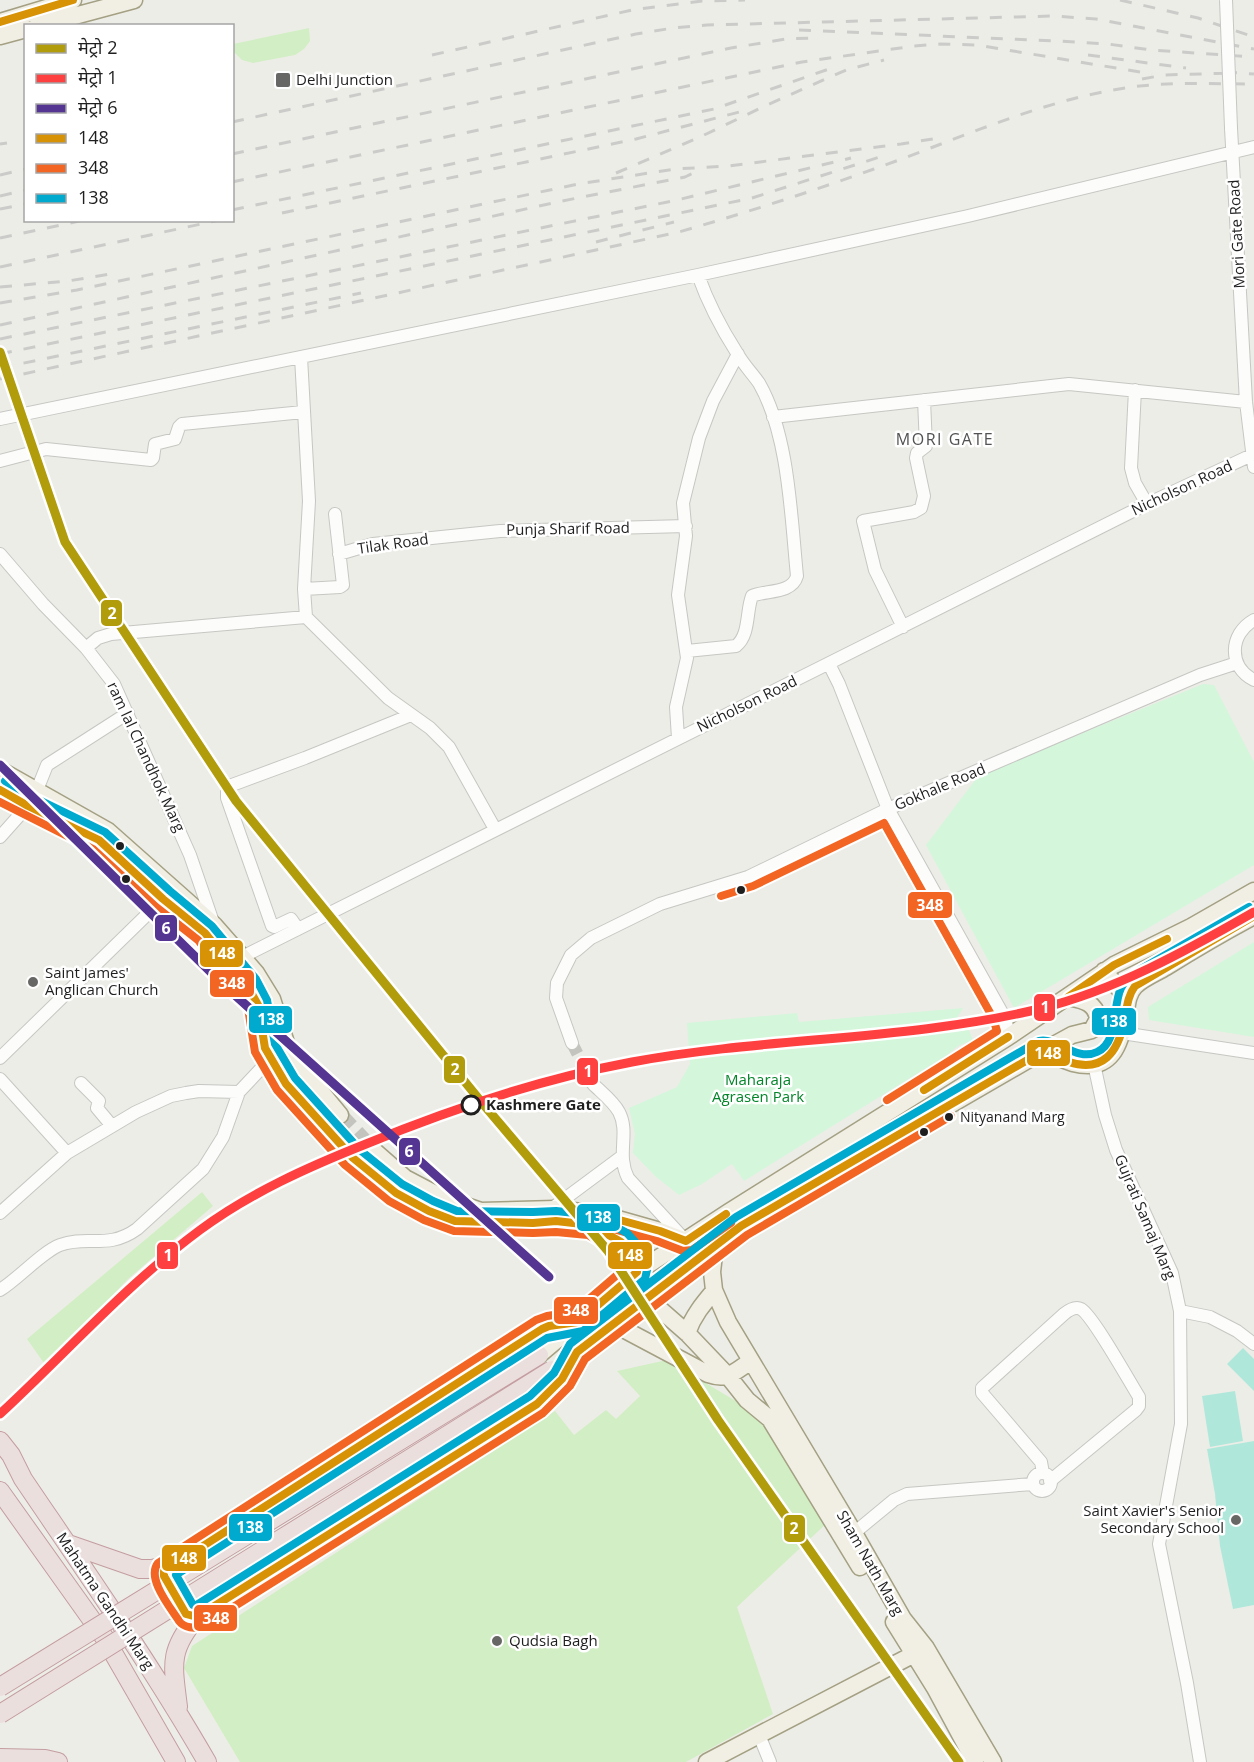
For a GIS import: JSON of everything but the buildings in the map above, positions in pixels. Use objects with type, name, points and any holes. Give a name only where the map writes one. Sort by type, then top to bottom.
[{"type":"highway","points":[[0,1687],[539,1355]]},
{"type":"highway","points":[[0,1714],[552,1370]]},
{"type":"highway","name":"Mahatma Gandhi Marg","points":[[0,1427],[6,1448],[23,1479],[123,1626],[207,1762]]},
{"type":"highway","name":"Mahatma Gandhi Marg","points":[[0,1491],[104,1637],[176,1762]]},
{"type":"highway","points":[[68,1544],[140,1569],[173,1564]]},
{"type":"highway","points":[[178,1712],[174,1671],[176,1650],[184,1633],[197,1617]]},
{"type":"highway","points":[[0,1758],[45,1759],[58,1762]]},
{"type":"main road","points":[[0,22],[73,0]]},
{"type":"main road","points":[[44,24],[134,0]]},
{"type":"main road","points":[[0,36],[24,30]]},
{"type":"main road","points":[[0,770],[108,831],[214,925],[256,973],[272,999],[286,1043],[303,1070],[340,1115]]},
{"type":"main road","points":[[0,790],[99,840],[205,933],[247,985],[258,1005],[265,1048],[270,1059],[286,1084],[320,1124]]},
{"type":"main road","points":[[539,1355],[637,1272],[1008,1037],[1104,971],[1191,927],[1254,891]]},
{"type":"main road","points":[[1043,1051],[1075,1064],[1094,1064],[1112,1054],[1119,1045],[1128,999],[1134,987],[1201,945],[1254,916]]},
{"type":"main road","points":[[1191,927],[1201,945]]},
{"type":"main road","points":[[1104,971],[1128,999]]},
{"type":"main road","points":[[552,1370],[741,1226],[1071,1035],[1088,1032],[1097,1023],[1097,1015],[1091,1005],[1068,997]]},
{"type":"main road","points":[[372,1149],[405,1178],[443,1198],[482,1211],[551,1209],[600,1214],[686,1241]]},
{"type":"main road","points":[[353,1158],[410,1202],[455,1221],[533,1223],[556,1221],[591,1226],[606,1232],[628,1250],[637,1272]]},
{"type":"main road","points":[[687,1333],[700,1306],[714,1291],[712,1272],[715,1246]]},
{"type":"main road","name":"Sham Nath Marg","points":[[714,1291],[728,1322],[903,1619],[920,1651],[935,1688],[973,1758]]},
{"type":"main road","name":"Sham Nath Marg","points":[[623,1316],[648,1304],[655,1305],[687,1333],[728,1376],[747,1400],[770,1419],[993,1762]]},
{"type":"main road","points":[[623,1316],[627,1331],[708,1374],[720,1378],[728,1376],[751,1361]]},
{"type":"main road","points":[[577,1352],[562,1379],[537,1404],[197,1617],[186,1614],[164,1576],[164,1571],[173,1564],[542,1329],[578,1322]]},
{"type":"main road","points":[[707,1762],[920,1651]]},
{"type":"street","name":"Mori Gate Road","points":[[1226,0],[1246,402],[1251,416],[1253,458]]},
{"type":"street","points":[[0,419],[698,275],[968,216],[1254,147]]},
{"type":"street","points":[[687,651],[736,646],[742,641],[754,594],[786,588],[796,580],[789,495],[782,450],[773,417],[759,384],[738,354],[707,300],[698,275]]},
{"type":"street","points":[[678,738],[676,707],[685,671],[687,651],[678,595],[686,536],[683,503],[699,438],[713,401],[738,354]]},
{"type":"street","points":[[301,357],[309,501],[304,589],[306,616],[388,698],[430,728],[449,747],[495,829]]},
{"type":"street","points":[[773,417],[1069,384],[1246,402]]},
{"type":"street","points":[[1135,390],[1131,468],[1135,483],[1148,504]]},
{"type":"street","points":[[903,627],[875,570],[863,521],[914,512],[921,508],[924,496],[916,458],[917,453],[926,446],[924,400]]},
{"type":"street","points":[[0,461],[46,449],[151,460],[155,444],[175,439],[178,427],[182,424],[303,412]]},
{"type":"street","name":"Nicholson Road","points":[[242,957],[1148,504],[1253,458]]},
{"type":"street","name":"Tilak Road","points":[[335,514],[339,554],[373,544],[452,537]]},
{"type":"street","name":"Punja Sharif Road","points":[[452,537],[500,531],[686,526]]},
{"type":"street","name":"ram lal Chandhok Marg","points":[[0,554],[43,604],[86,648],[114,684],[190,855],[214,925]]},
{"type":"street","points":[[304,589],[341,586],[344,583],[339,554]]},
{"type":"street","points":[[86,648],[98,638],[111,634],[306,616]]},
{"type":"street","points":[[1254,620],[1236,639],[1234,651],[1237,663],[1244,674],[1254,680]]},
{"type":"street","name":"Gokhale Road","points":[[572,1043],[556,998],[557,983],[571,955],[591,938],[660,904],[748,877],[888,809],[1200,675],[1237,663]]},
{"type":"street","points":[[829,664],[888,809],[1006,1020],[1008,1037]]},
{"type":"street","points":[[0,837],[28,806],[37,791],[47,765],[128,713]]},
{"type":"street","points":[[298,929],[291,919],[272,926],[227,798],[227,791],[232,785],[411,715]]},
{"type":"street","points":[[0,1058],[164,899]]},
{"type":"street","points":[[1122,1034],[1254,1053]]},
{"type":"street","points":[[0,1290],[57,1247],[65,1244],[110,1241],[137,1229],[203,1169],[223,1137],[239,1092],[270,1059]]},
{"type":"street","name":"Gujrati Samaj Marg","points":[[1094,1064],[1105,1115],[1116,1150],[1172,1273],[1180,1311],[1181,1424],[1159,1544],[1187,1683],[1200,1762]]},
{"type":"street","points":[[0,1079],[67,1153]]},
{"type":"street","points":[[81,1083],[99,1101],[97,1108],[112,1126]]},
{"type":"street","points":[[593,1084],[610,1100],[622,1118],[621,1157],[622,1166],[628,1178],[686,1241]]},
{"type":"street","points":[[0,1213],[67,1153],[136,1112],[171,1096],[199,1091],[239,1092]]},
{"type":"street","points":[[551,1209],[621,1157]]},
{"type":"street","points":[[854,1533],[894,1500],[907,1494],[1033,1484],[1037,1489],[1045,1490],[1049,1486],[1046,1477],[1041,1462],[982,1393],[982,1388],[1064,1314],[1072,1308],[1078,1308],[1091,1321],[1139,1397],[1139,1406],[1046,1477]]},
{"type":"street","points":[[1180,1311],[1191,1315],[1206,1316],[1237,1331],[1254,1344]]},
{"type":"street","points":[[1237,1331],[1254,1329]]},
{"type":"street","points":[[759,1735],[770,1762]]},
{"type":"green space","points":[[309,28],[310,41],[295,55],[253,63],[242,60],[234,52],[234,44]]},
{"type":"green space","points":[[1203,684],[1214,685],[1254,762],[1254,865],[1014,1008],[926,845],[979,775]]},
{"type":"green space","points":[[1254,942],[1254,1037],[1149,1020],[1148,1007]]},
{"type":"green space","name":"Maharaja Agrasen Park","points":[[963,1008],[957,1018],[968,1028],[973,1040],[958,1046],[744,1181],[732,1164],[702,1184],[679,1195],[655,1176],[633,1153],[635,1134],[629,1108],[677,1087],[690,1064],[687,1023],[797,1013],[799,1022]]},
{"type":"green space","points":[[202,1192],[213,1206],[128,1279],[46,1366],[27,1339]]},
{"type":"green space","points":[[667,1360],[761,1416],[827,1523],[737,1607],[773,1714],[686,1762],[240,1762],[184,1668],[192,1646],[555,1411],[574,1435],[606,1410],[616,1419],[640,1396],[617,1371]]},
{"type":"shaded area","points":[[1243,1348],[1254,1359],[1254,1391],[1227,1364]]},
{"type":"shaded area","points":[[1235,1391],[1243,1441],[1210,1447],[1202,1396]]},
{"type":"shaded area","points":[[1254,1441],[1254,1605],[1233,1609],[1220,1546],[1215,1494],[1207,1449]]},
{"type":"tunnel","points":[[572,1043],[593,1084]]},
{"type":"tunnel","points":[[340,1115],[372,1149]]},
{"type":"tunnel","points":[[320,1123],[353,1158]]},
{"type":"railway","points":[[432,55],[632,10],[702,1],[745,0]]},
{"type":"railway","points":[[1120,0],[1198,18],[1254,37]]},
{"type":"railway","points":[[234,122],[636,34],[707,25],[1053,16],[1096,19],[1254,49]]},
{"type":"railway","points":[[799,30],[1108,44],[1151,50],[1254,57]]},
{"type":"railway","points":[[234,154],[731,48],[786,39],[812,38]]},
{"type":"railway","points":[[234,182],[802,62],[914,46],[977,45],[1152,74]]},
{"type":"railway","points":[[1088,55],[1186,68]]},
{"type":"railway","points":[[616,173],[846,70],[884,60]]},
{"type":"railway","points":[[234,210],[714,109],[829,69]]},
{"type":"railway","points":[[1225,72],[1254,74]]},
{"type":"railway","points":[[1142,79],[1164,75],[1232,73]]},
{"type":"railway","points":[[0,379],[679,232],[802,194],[1023,114],[1083,96],[1148,85],[1254,84]]},
{"type":"railway","points":[[282,213],[636,139],[743,111]]},
{"type":"railway","points":[[0,303],[77,290],[578,184],[675,169],[728,166],[939,138]]},
{"type":"railway","points":[[0,144],[7,143]]},
{"type":"railway","points":[[0,354],[752,198],[889,154]]},
{"type":"railway","points":[[0,339],[677,200],[851,158]]},
{"type":"railway","points":[[0,175],[24,169]]},
{"type":"railway","points":[[0,325],[562,201],[685,177],[700,170]]},
{"type":"railway","points":[[0,196],[24,190]]},
{"type":"railway","points":[[0,209],[24,204]]},
{"type":"railway","points":[[0,238],[75,222]]},
{"type":"railway","points":[[0,267],[211,222]]},
{"type":"railway","points":[[596,242],[674,222]]},
{"type":"railway","points":[[0,287],[68,281],[110,274]]},
{"type":"railway","points":[[0,368],[361,293]]},
{"type":"metro line","name":"2","points":[[0,352],[65,542],[236,801],[483,1104],[608,1251],[718,1420],[959,1762]]},
{"type":"metro line","name":"6","points":[[0,765],[227,988],[549,1277]]},
{"type":"metro line","name":"1","points":[[0,1414],[122,1296],[200,1230],[239,1204],[280,1182],[398,1131],[530,1086],[632,1062],[733,1048],[938,1027],[1039,1009],[1096,991],[1150,968],[1254,912]]},
{"type":"transit line","name":"148","points":[[0,22],[73,0]]},
{"type":"transit line","name":"138","points":[[5,781],[105,832],[212,926],[256,979],[267,1000],[275,1044],[295,1078],[360,1150],[402,1184],[457,1211],[556,1211],[594,1215],[627,1233],[637,1244],[647,1270],[645,1279],[583,1331],[547,1338],[176,1575],[195,1606],[530,1396],[554,1373],[570,1344],[736,1217],[1039,1041],[1053,1042],[1082,1054],[1097,1052],[1109,1040],[1118,996],[1129,977],[1249,907]]},
{"type":"transit line","name":"148","points":[[0,790],[99,840],[163,899],[205,933],[247,985],[258,1005],[265,1048],[286,1084],[353,1158],[396,1193],[429,1211],[455,1221],[533,1223],[556,1221],[591,1225],[621,1242],[628,1250],[637,1272],[578,1322],[542,1329],[164,1571],[164,1576],[186,1614],[197,1617],[537,1404],[562,1379],[577,1352],[741,1226],[1043,1051],[1081,1065],[1100,1062],[1113,1051],[1118,1042],[1129,999],[1135,986],[1254,916]]},
{"type":"transit line","name":"348","points":[[0,802],[93,849],[156,907],[198,940],[238,991],[248,1008],[255,1052],[277,1090],[345,1165],[389,1201],[424,1220],[454,1231],[556,1232],[588,1235],[614,1250],[624,1269],[574,1312],[536,1320],[158,1563],[155,1576],[165,1600],[179,1621],[193,1628],[203,1626],[543,1413],[570,1386],[585,1359],[747,1235],[951,1116]]},
{"type":"transit line","name":"348","points":[[721,896],[753,886],[884,823],[993,1018],[997,1031],[887,1100]]},
{"type":"transit line","name":"148","points":[[1068,997],[1114,965],[1167,939]]},
{"type":"transit line","name":"148","points":[[924,1090],[1008,1037]]},
{"type":"transit line","name":"148","points":[[594,1213],[660,1231],[686,1241],[726,1214]]},
{"type":"transit line","name":"348","points":[[591,1223],[657,1241],[683,1251],[692,1250],[731,1223]]},
{"type":"place","name":"Delhi Junction","points":[[283,80]]},
{"type":"place","name":"Saint James' Anglican Church","points":[[33,982]]},
{"type":"place","name":"Kashmere Gate","points":[[471,1105]]},
{"type":"place","name":"Nityanand Marg","points":[[949,1117]]},
{"type":"place","name":"Saint Xavier's Senior Secondary School","points":[[1236,1520]]},
{"type":"place","name":"Qudsia Bagh","points":[[497,1641]]},
{"type":"district","name":"MORI GATE","points":[[945,439]]}]
